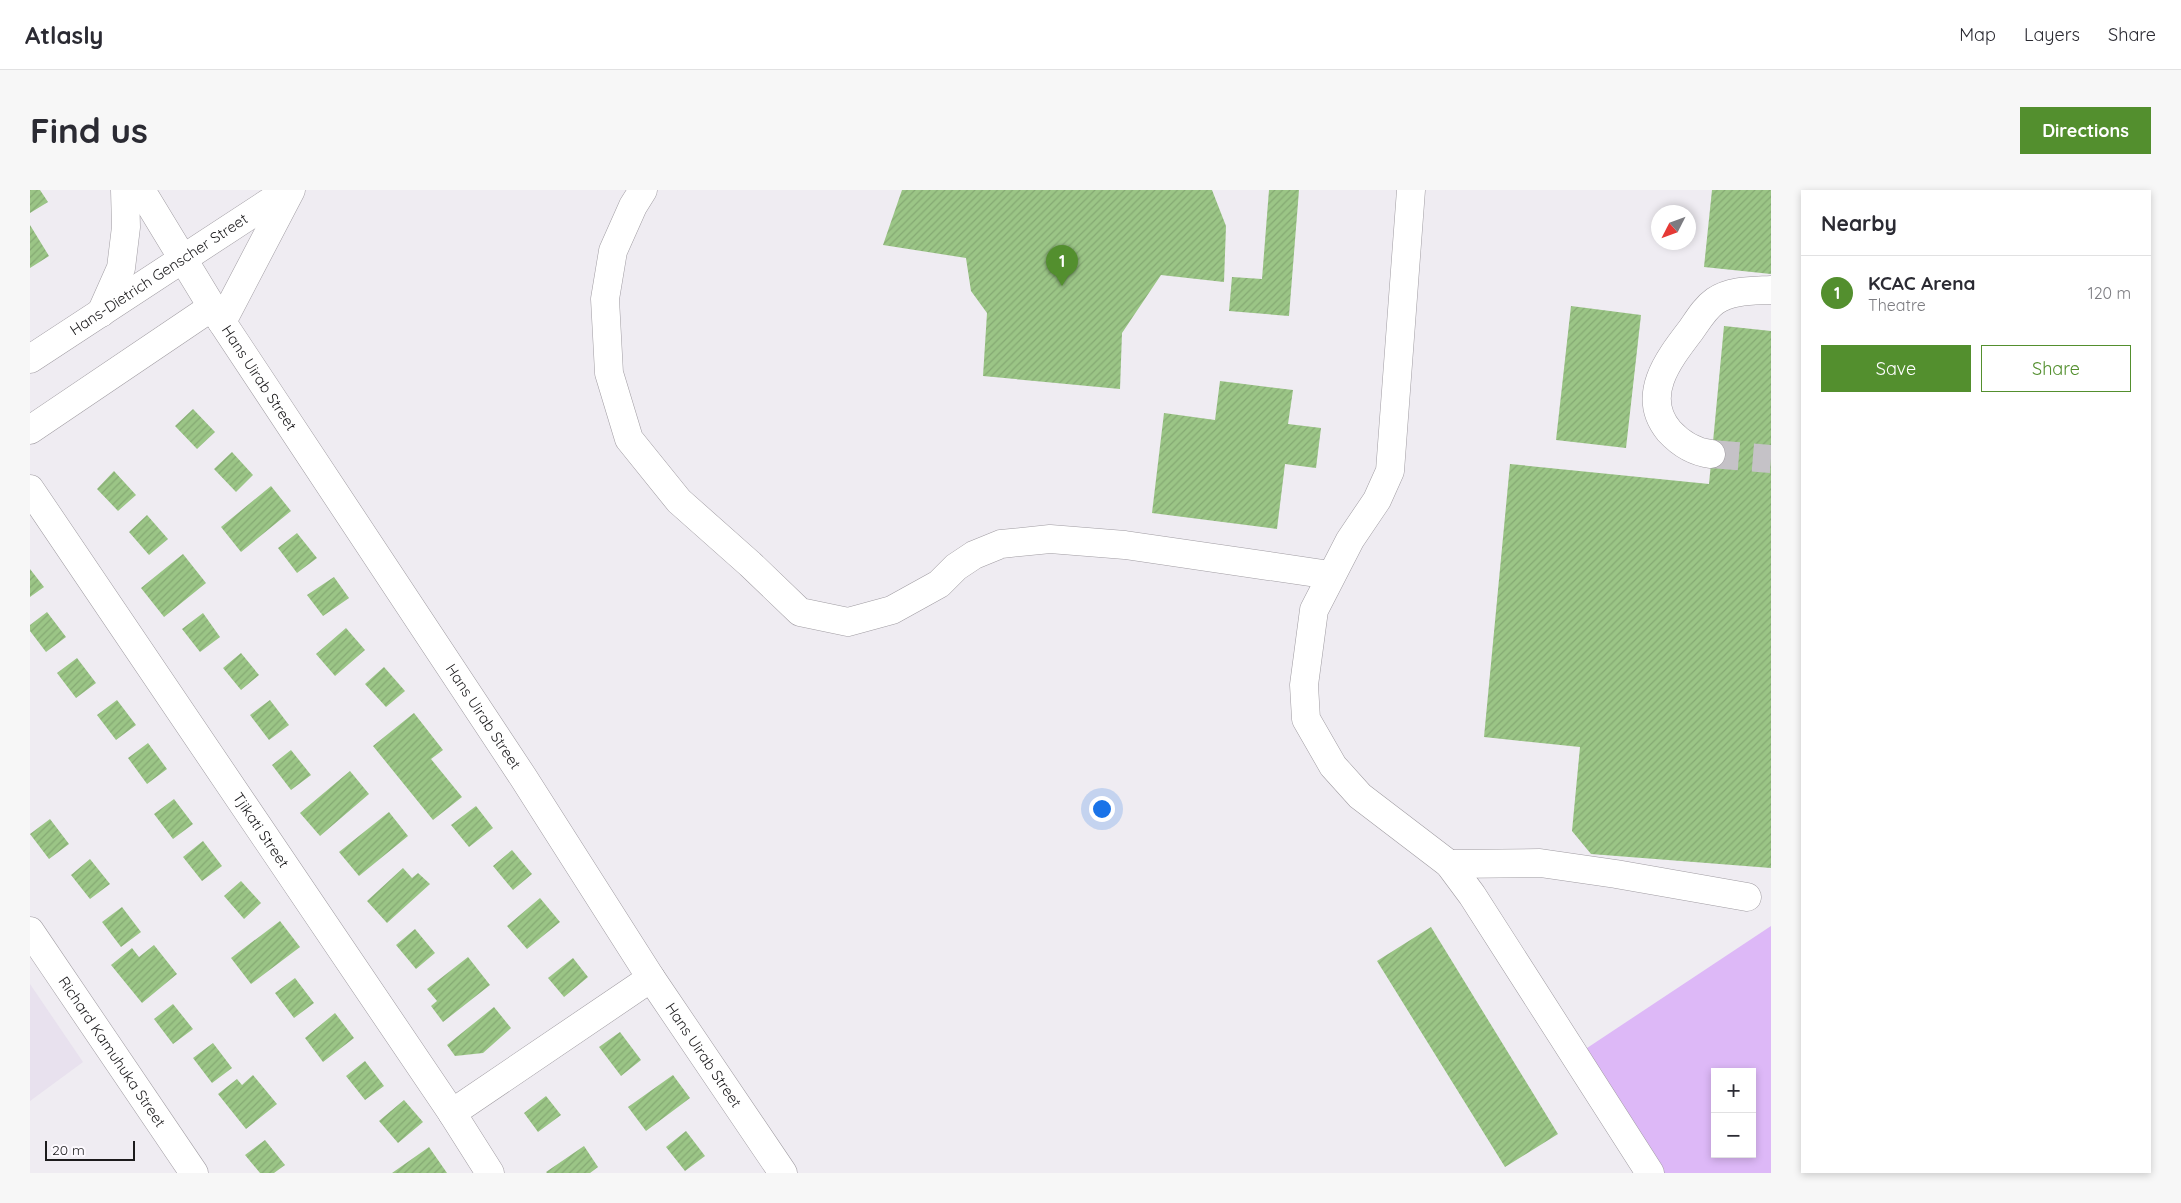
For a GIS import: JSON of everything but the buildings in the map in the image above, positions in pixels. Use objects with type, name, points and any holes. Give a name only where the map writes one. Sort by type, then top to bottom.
[{"type":"street","points":[[101,313],[121,268],[126,227],[125,190]]},
{"type":"street","name":"Hans Uirab Street","points":[[141,190],[217,315],[518,769],[651,978],[783,1173]]},
{"type":"street","points":[[30,430],[217,315],[290,190]]},
{"type":"street","name":"Hans-Dietrich Genscher Street","points":[[30,360],[290,190]]},
{"type":"street","points":[[643,190],[633,206],[613,251],[605,299],[609,373],[629,439],[679,501],[750,564],[800,612],[848,622],[892,610],[939,584],[956,567],[974,555],[1001,544],[1050,540],[1125,545],[1330,576]]},
{"type":"street","points":[[1411,190],[1390,471],[1377,500],[1350,540],[1314,610],[1304,685],[1306,719],[1333,766],[1360,796],[1449,864],[1472,895],[1650,1173]]},
{"type":"street","points":[[1711,454],[1701,453],[1686,447],[1662,422],[1656,405],[1657,387],[1686,336],[1716,300],[1734,293],[1771,290]]},
{"type":"street","name":"Tjikati Street","points":[[30,489],[452,1113],[490,1173]]},
{"type":"street","points":[[1449,864],[1540,863],[1747,897]]},
{"type":"street","name":"Richard Kamuhuka Street","points":[[30,931],[194,1173]]},
{"type":"street","points":[[452,1113],[651,978]]},
{"type":"shaded area","points":[[1771,926],[1771,1173],[1654,1173],[1578,1054]]},
{"type":"shaded area","points":[[30,984],[83,1062],[30,1101]]},
{"type":"tunnel","points":[[1711,454],[1771,459]]},
{"type":"place","name":"KCAC Arena","points":[[1062,286]]}]
